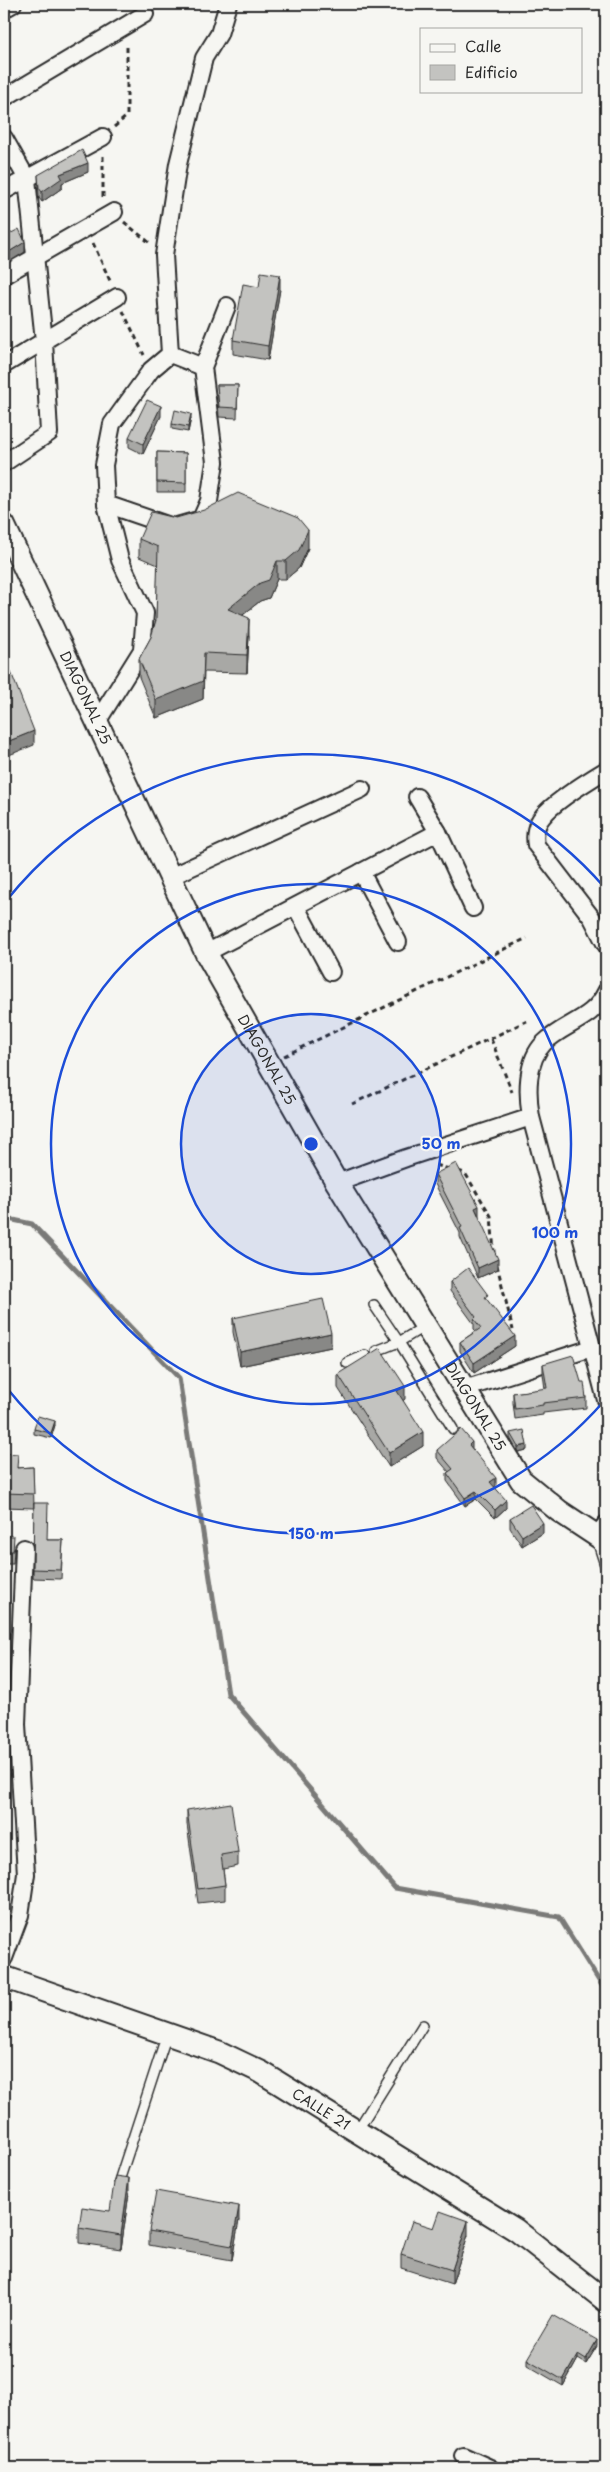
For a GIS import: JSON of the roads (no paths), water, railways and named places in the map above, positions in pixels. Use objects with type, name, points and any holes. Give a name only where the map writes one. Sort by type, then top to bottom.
[{"type":"street","points":[[4,9],[12,4]]},
{"type":"street","points":[[170,354],[164,255],[178,164],[204,58],[219,34],[228,4]]},
{"type":"street","points":[[4,98],[145,14]]},
{"type":"street","points":[[4,138],[27,178],[44,341],[49,432],[4,462]]},
{"type":"street","points":[[4,192],[103,138]]},
{"type":"street","points":[[4,275],[114,212]]},
{"type":"street","points":[[4,364],[117,297]]},
{"type":"street","points":[[106,504],[173,527],[201,519],[209,502],[215,462],[203,367],[227,306]]},
{"type":"street","points":[[170,354],[203,367]]},
{"type":"street","points":[[97,722],[142,650],[145,613],[120,560],[106,504],[104,465],[112,424],[151,370],[170,354]]},
{"type":"street","name":"DIAGONAL 25","points":[[4,526],[206,953],[337,1183],[521,1480],[559,1511],[603,1534]]},
{"type":"street","points":[[606,770],[589,780],[543,816],[534,834],[536,845],[592,918],[606,945]]},
{"type":"street","points":[[170,877],[362,789]]},
{"type":"street","points":[[417,797],[438,832],[473,908]]},
{"type":"street","points":[[206,953],[438,832]]},
{"type":"street","points":[[361,872],[398,942]]},
{"type":"street","points":[[296,907],[331,972]]},
{"type":"street","points":[[606,992],[602,1000],[586,1017],[544,1043],[533,1061],[530,1075],[529,1104],[606,1400]]},
{"type":"street","points":[[337,1183],[531,1117]]},
{"type":"street","points":[[464,1389],[592,1348]]},
{"type":"street","points":[[4,1958],[20,1915],[26,1874],[17,1724],[24,1548]]},
{"type":"street","name":"CALLE 21","points":[[4,1977],[219,2052],[261,2072],[516,2230],[606,2301]]},
{"type":"street","points":[[463,2456],[490,2468]]},
{"type":"lane","points":[[374,1305],[400,1342],[453,1429]]},
{"type":"lane","points":[[376,1351],[400,1342],[425,1326]]},
{"type":"lane","points":[[347,1362],[366,1355]]},
{"type":"lane","points":[[603,1534],[606,1568]]},
{"type":"lane","points":[[357,2130],[423,2025]]},
{"type":"lane","points":[[119,2180],[167,2034]]},
{"type":"waterway","points":[[4,1218],[32,1224],[179,1378],[228,1694],[395,1888],[559,1917],[606,1992]]}]
